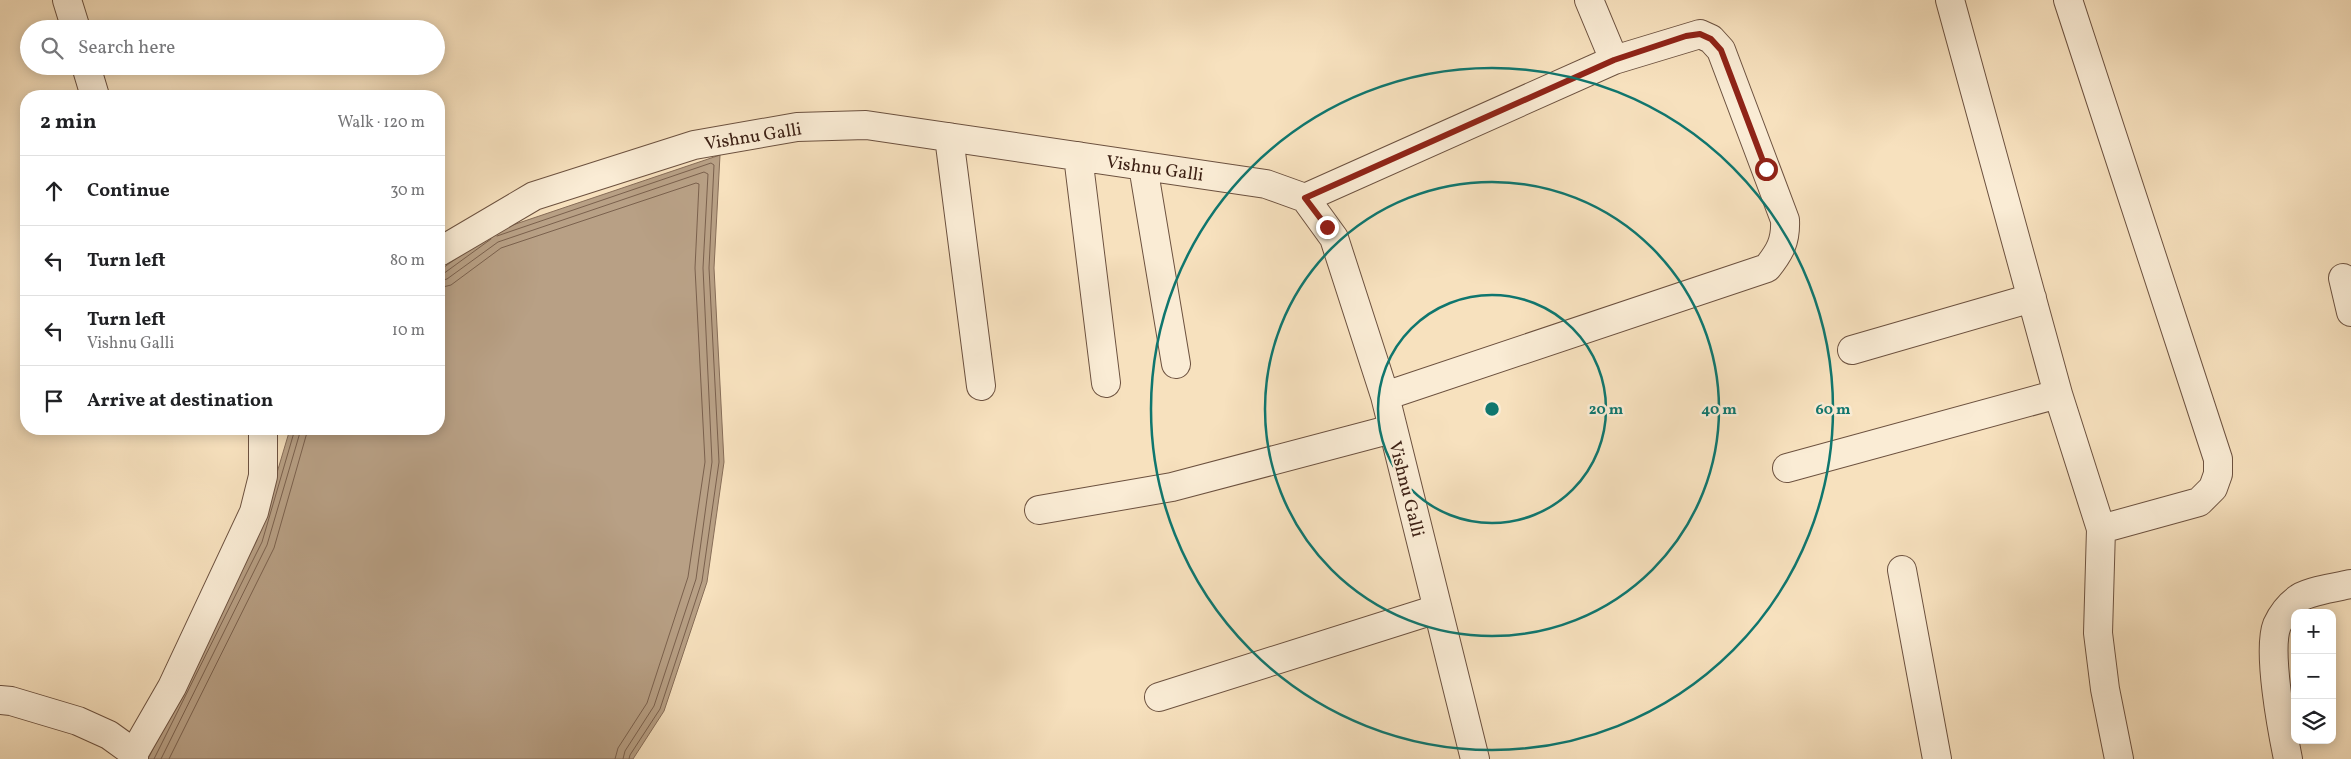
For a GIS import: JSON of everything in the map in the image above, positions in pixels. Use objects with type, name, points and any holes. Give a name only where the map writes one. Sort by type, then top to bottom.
[{"type":"street","points":[[68,0],[74,20]]},
{"type":"street","points":[[1589,0],[1614,60]]},
{"type":"street","points":[[1950,0],[2058,394],[2101,529],[2098,633],[2105,689],[2119,759]]},
{"type":"street","points":[[2068,0],[2218,458],[2218,474],[2213,488],[2199,502],[2101,529]]},
{"type":"street","points":[[1305,198],[1614,60],[1686,36],[1700,34],[1711,39],[1721,50],[1785,220],[1786,234],[1782,251],[1767,268],[1385,396]]},
{"type":"street","points":[[89,75],[93,90]]},
{"type":"street","name":"Vishnu Galli","points":[[445,248],[534,196],[694,145],[797,128],[866,125],[1266,184],[1305,198],[1334,238],[1385,396],[1475,759]]},
{"type":"street","points":[[948,137],[981,386]]},
{"type":"street","points":[[1078,156],[1106,383]]},
{"type":"street","points":[[1143,166],[1176,364]]},
{"type":"street","points":[[2343,278],[2351,312]]},
{"type":"street","points":[[1852,350],[2032,298]]},
{"type":"street","points":[[1787,468],[2058,394]]},
{"type":"street","points":[[1039,510],[1172,487],[1392,429]]},
{"type":"street","points":[[0,700],[78,722],[109,735],[134,756],[172,687],[254,512],[263,476],[263,435]]},
{"type":"street","points":[[1902,570],[1937,759]]},
{"type":"street","points":[[2288,759],[2280,718],[2273,642],[2277,626],[2286,608],[2300,597],[2351,584]]},
{"type":"street","points":[[1159,697],[1437,609]]},
{"type":"water","points":[[720,155],[714,268],[724,462],[707,582],[664,711],[633,759],[148,759],[257,540],[288,435],[445,435],[445,267],[492,232]]},
{"type":"route","points":[[1327,227],[1305,198],[1614,60],[1686,36],[1700,34],[1711,39],[1721,50],[1766,169]]}]
